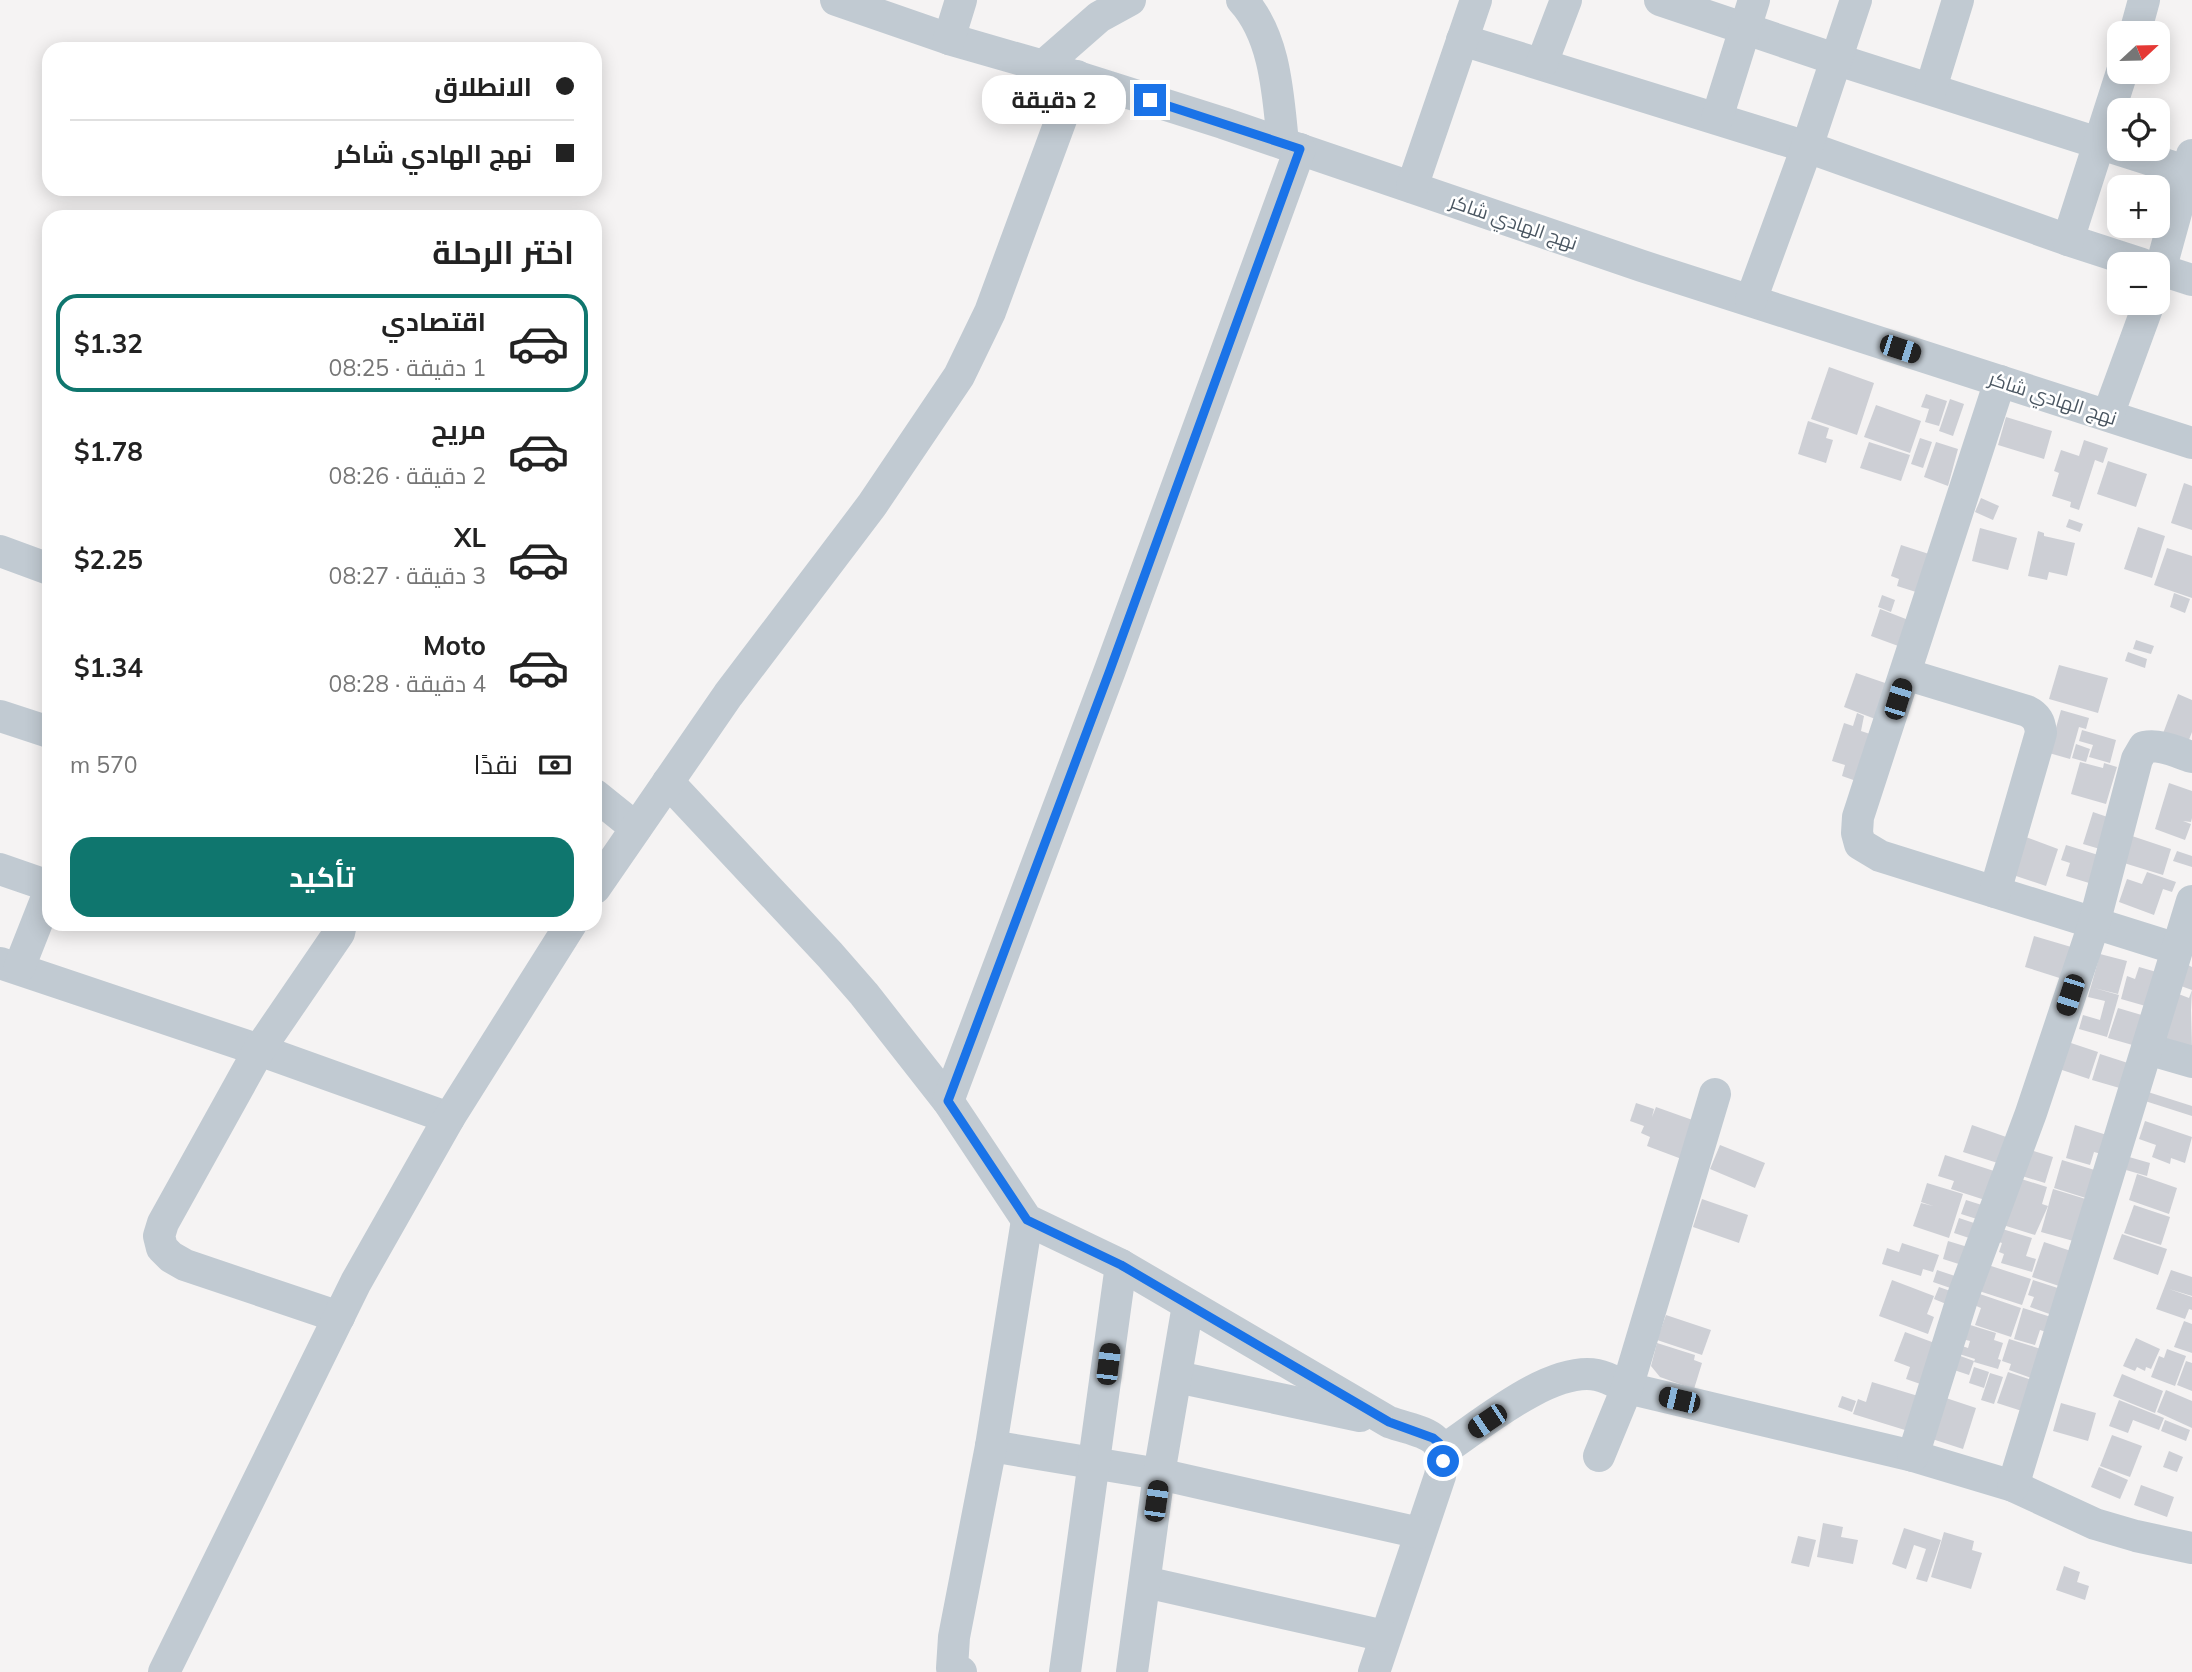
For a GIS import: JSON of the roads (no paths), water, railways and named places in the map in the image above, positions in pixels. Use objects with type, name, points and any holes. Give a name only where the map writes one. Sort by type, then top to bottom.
[{"type":"street","name":"نهج الهادي شاكر","points":[[836,0],[949,39],[1077,76],[1292,146],[1751,300],[2192,443]]},
{"type":"street","points":[[949,39],[961,0]]},
{"type":"street","points":[[1042,66],[1099,17],[1130,0]]},
{"type":"street","points":[[948,1101],[1110,670],[1292,146],[1270,55],[1259,26],[1241,0]]},
{"type":"street","points":[[1412,187],[1476,0]]},
{"type":"street","points":[[1542,63],[1566,0]]},
{"type":"street","points":[[1660,0],[1749,14],[1835,59],[1931,88],[2099,145],[2190,166],[2161,252]]},
{"type":"street","points":[[1751,300],[1807,147],[1856,0]]},
{"type":"street","points":[[1931,88],[1958,0]]},
{"type":"street","points":[[2138,21],[2144,0]]},
{"type":"street","points":[[1717,118],[1749,14]]},
{"type":"street","points":[[1462,40],[1807,147],[2107,253]]},
{"type":"street","points":[[602,878],[728,695],[873,505],[959,376],[990,312],[1077,76]]},
{"type":"street","points":[[2068,240],[2119,84]]},
{"type":"street","points":[[2170,274],[2192,280]]},
{"type":"street","points":[[2108,415],[2145,315]]},
{"type":"street","points":[[2000,381],[1858,817],[1857,833],[1860,844],[1880,856],[2178,949]]},
{"type":"street","points":[[0,551],[42,566]]},
{"type":"street","points":[[1905,674],[2027,711],[2034,715],[2040,724],[2041,733],[1995,892]]},
{"type":"street","points":[[0,716],[42,730]]},
{"type":"street","points":[[1913,1456],[1963,1296],[2031,1113],[2094,924],[2141,750],[2150,746],[2161,747],[2192,757]]},
{"type":"street","points":[[668,782],[830,955],[948,1101],[1027,1220],[1121,1265],[1389,1422]]},
{"type":"street","points":[[602,801],[636,828]]},
{"type":"street","points":[[0,869],[42,884]]},
{"type":"street","points":[[2013,1486],[2192,901]]},
{"type":"street","points":[[42,905],[9,966],[259,1050],[449,1118]]},
{"type":"street","points":[[339,931],[259,1050],[168,1214],[159,1236],[159,1242],[171,1257],[185,1265],[339,1317]]},
{"type":"street","points":[[164,1672],[339,1317],[449,1118],[567,931]]},
{"type":"street","points":[[2147,1049],[2192,1062]]},
{"type":"street","points":[[1599,1456],[1627,1388],[1715,1094]]},
{"type":"street","points":[[950,1670],[991,1446],[1027,1220]]},
{"type":"street","points":[[1065,1672],[1121,1265]]},
{"type":"street","points":[[1132,1672],[1188,1305]]},
{"type":"street","points":[[1442,1451],[1528,1394],[1553,1381],[1595,1374],[1627,1388],[1913,1456],[2013,1486],[2095,1524],[2136,1536],[2191,1543]]},
{"type":"street","points":[[1177,1377],[1389,1422],[1433,1438],[1439,1443],[1443,1461],[1440,1476],[1374,1672]]},
{"type":"street","points":[[991,1446],[1160,1475],[1420,1533]]},
{"type":"street","points":[[1145,1582],[1385,1636]]}]
